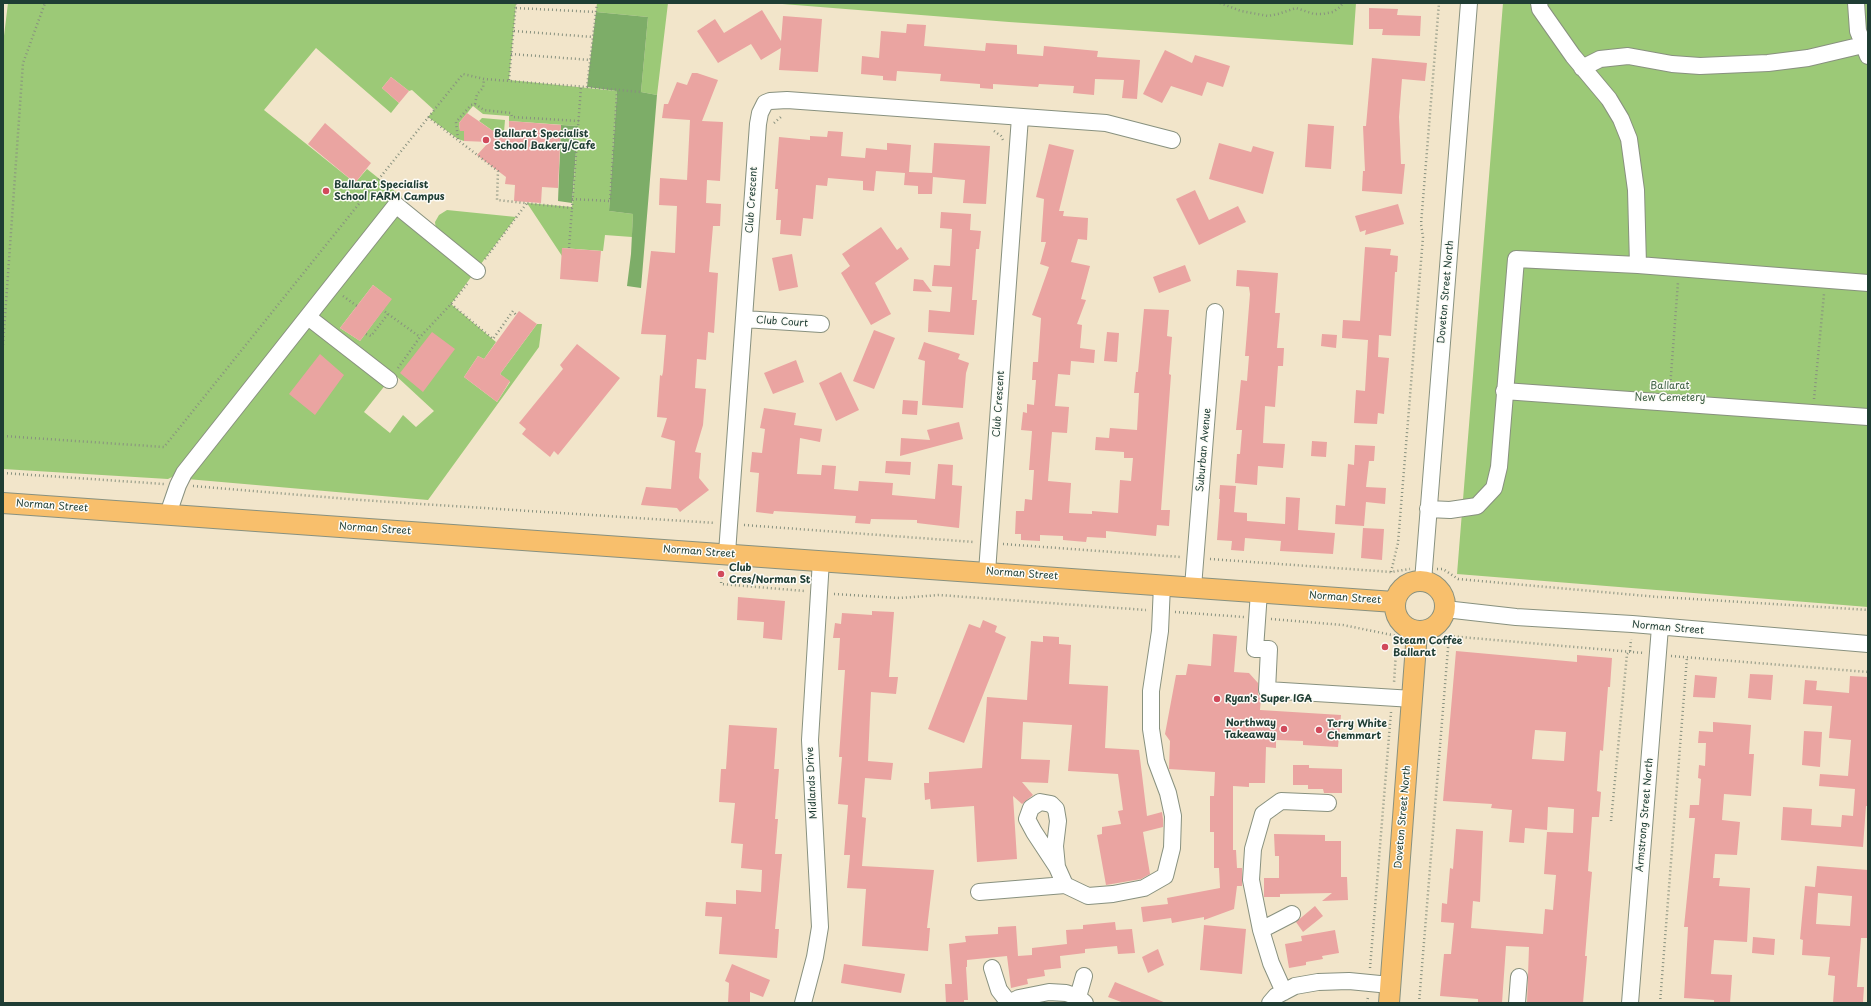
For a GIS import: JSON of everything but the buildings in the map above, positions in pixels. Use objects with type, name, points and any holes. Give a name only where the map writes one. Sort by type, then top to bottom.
[{"type":"main road","name":"Norman Street","points":[[3,502],[1394,602]]},
{"type":"main road","points":[[1423,575],[1440,591],[1445,601],[1445,609],[1439,623],[1416,638],[1397,618],[1394,602],[1401,588],[1423,575]]},
{"type":"main road","name":"Doveton Street North","points":[[1389,994],[1413,699],[1416,638]]},
{"type":"street","name":"Doveton Street North","points":[[1423,575],[1469,3]]},
{"type":"street","points":[[1539,3],[1540,9],[1582,68],[1609,99],[1621,119],[1629,139],[1636,190],[1638,265]]},
{"type":"street","points":[[1582,68],[1600,59],[1628,56],[1672,64],[1700,66],[1768,63],[1865,50],[1858,31],[1856,3]]},
{"type":"street","name":"Club Crescent","points":[[727,553],[758,124],[760,113],[765,103],[770,101],[787,100],[1106,123],[1172,140]]},
{"type":"street","name":"Club Crescent","points":[[986,572],[1020,117]]},
{"type":"street","points":[[168,514],[178,485],[187,469],[396,205],[477,271]]},
{"type":"street","points":[[1428,509],[1450,510],[1477,506],[1494,488],[1499,467],[1504,391],[1516,259],[1638,265],[1868,283]]},
{"type":"street","name":"Suburban Avenue","points":[[1192,587],[1215,312]]},
{"type":"street","points":[[308,317],[389,380]]},
{"type":"street","name":"Club Court","points":[[744,319],[821,324]]},
{"type":"street","points":[[1504,391],[1868,417]]},
{"type":"street","name":"Midlands Drive","points":[[803,1003],[816,957],[820,927],[810,740],[821,560]]},
{"type":"street","points":[[979,892],[1065,885],[1088,896],[1113,894],[1144,888],[1165,876],[1172,848],[1173,816],[1168,793],[1156,761],[1151,729],[1151,691],[1161,611],[1162,585]]},
{"type":"street","points":[[1259,592],[1255,649],[1269,649],[1267,690],[1413,699]]},
{"type":"street","name":"Norman Street","points":[[1445,609],[1516,617],[1632,624],[1868,644]]},
{"type":"street","name":"Armstrong Street North","points":[[1630,1003],[1660,627]]},
{"type":"street","points":[[1284,992],[1271,963],[1261,930],[1251,880],[1253,849],[1263,814],[1281,801],[1328,803]]},
{"type":"street","points":[[1057,867],[1065,885]]},
{"type":"street","points":[[1261,930],[1292,914]]},
{"type":"street","points":[[992,968],[1000,990],[1009,1003],[1019,998],[1049,992],[1066,993],[1082,1000],[1084,976]]},
{"type":"street","points":[[1517,1003],[1519,978]]},
{"type":"street","points":[[1270,1003],[1276,996],[1295,986],[1318,982],[1349,981],[1369,983],[1389,994]]},
{"type":"path","points":[[3,346],[23,63],[45,3]]},
{"type":"path","points":[[508,80],[516,3]]},
{"type":"path","points":[[587,87],[597,3]]},
{"type":"path","points":[[1220,3],[1241,12],[1268,16],[1296,8],[1314,14],[1323,14],[1333,12],[1343,3]]},
{"type":"path","points":[[1391,572],[1398,543],[1423,237],[1421,224],[1439,3]]},
{"type":"path","points":[[516,8],[596,12]]},
{"type":"path","points":[[514,31],[593,37]]},
{"type":"path","points":[[511,54],[591,60]]},
{"type":"path","points":[[3,436],[164,447],[463,74],[484,79],[641,92]]},
{"type":"path","points":[[475,104],[477,94],[483,88],[484,79]]},
{"type":"path","points":[[569,248],[581,87]]},
{"type":"path","points":[[572,199],[610,201],[617,91]]},
{"type":"path","points":[[475,104],[484,110],[511,113],[512,117],[579,121]]},
{"type":"path","points":[[458,139],[456,122],[471,105],[475,104]]},
{"type":"path","points":[[428,117],[498,171],[497,200],[572,208]]},
{"type":"path","points":[[389,380],[420,337],[451,304],[477,271],[527,203]]},
{"type":"path","points":[[1669,402],[1679,269]]},
{"type":"path","points":[[1813,413],[1825,280]]},
{"type":"path","points":[[451,304],[493,339],[513,311],[516,315]]},
{"type":"path","points":[[383,310],[420,337]]},
{"type":"path","points":[[366,334],[372,336],[388,314]]},
{"type":"path","points":[[3,472],[360,500],[729,524],[1391,572],[1406,569],[1423,575],[1443,569],[1458,579],[1660,597],[1868,610]]},
{"type":"path","points":[[939,595],[1343,625],[1397,636],[1369,983]]},
{"type":"path","points":[[1611,821],[1627,654],[1630,651],[1632,624]]},
{"type":"path","points":[[1396,644],[1416,638],[1434,645],[1450,636],[1868,672]]},
{"type":"path","points":[[1419,1003],[1450,636]]},
{"type":"path","points":[[1660,1003],[1687,657]]},
{"type":"green space","name":"Ballarat Specialist School FARM Campus","points":[[8,3],[516,3],[509,80],[617,91],[609,211],[633,214],[632,237],[605,235],[603,251],[562,248],[562,256],[527,203],[572,207],[578,126],[509,121],[509,116],[483,114],[473,106],[459,123],[460,131],[464,131],[464,141],[458,139],[428,117],[434,110],[412,90],[409,91],[391,77],[382,88],[399,103],[391,113],[316,48],[264,110],[355,183],[367,169],[402,197],[396,205],[436,230],[435,222],[439,215],[447,210],[516,217],[451,304],[496,342],[484,359],[478,356],[464,377],[497,402],[510,382],[500,374],[537,324],[542,324],[539,347],[428,500],[187,479],[186,470],[168,479],[3,469],[3,44]],"holes":[[[373,285],[391,299],[360,341],[340,328]],[[394,374],[434,411],[416,427],[403,415],[390,433],[364,412]]]},
{"type":"green space","points":[[597,3],[668,3],[657,95],[641,92],[648,17],[596,12]]},
{"type":"green space","points":[[770,3],[1356,3],[1353,45],[1009,22]]},
{"type":"green space","name":"Ballarat New Cemetery","points":[[1503,3],[1868,3],[1868,607],[1457,574]]},
{"type":"green space","points":[[596,12],[648,17],[641,92],[657,95],[641,288],[627,286],[631,254],[633,214],[609,211],[617,91],[587,87]]},
{"type":"green space","points":[[482,118],[505,120],[504,132],[509,132],[508,138],[495,129],[493,131],[479,121]]},
{"type":"green space","points":[[561,125],[578,126],[572,203],[558,201]]},
{"type":"place","name":"Ballarat Specialist School Bakery/Cafe","points":[[486,140]]},
{"type":"place","name":"Ballarat Specialist School FARM Campus","points":[[326,191]]},
{"type":"place","name":"Club Cres/Norman St","points":[[721,574]]},
{"type":"place","name":"Steam Coffee Ballarat","points":[[1385,647]]},
{"type":"place","name":"Ryan's Super IGA","points":[[1217,699]]},
{"type":"place","name":"Northway Takeaway","points":[[1284,729]]},
{"type":"place","name":"Terry White Chemmart","points":[[1319,730]]}]
